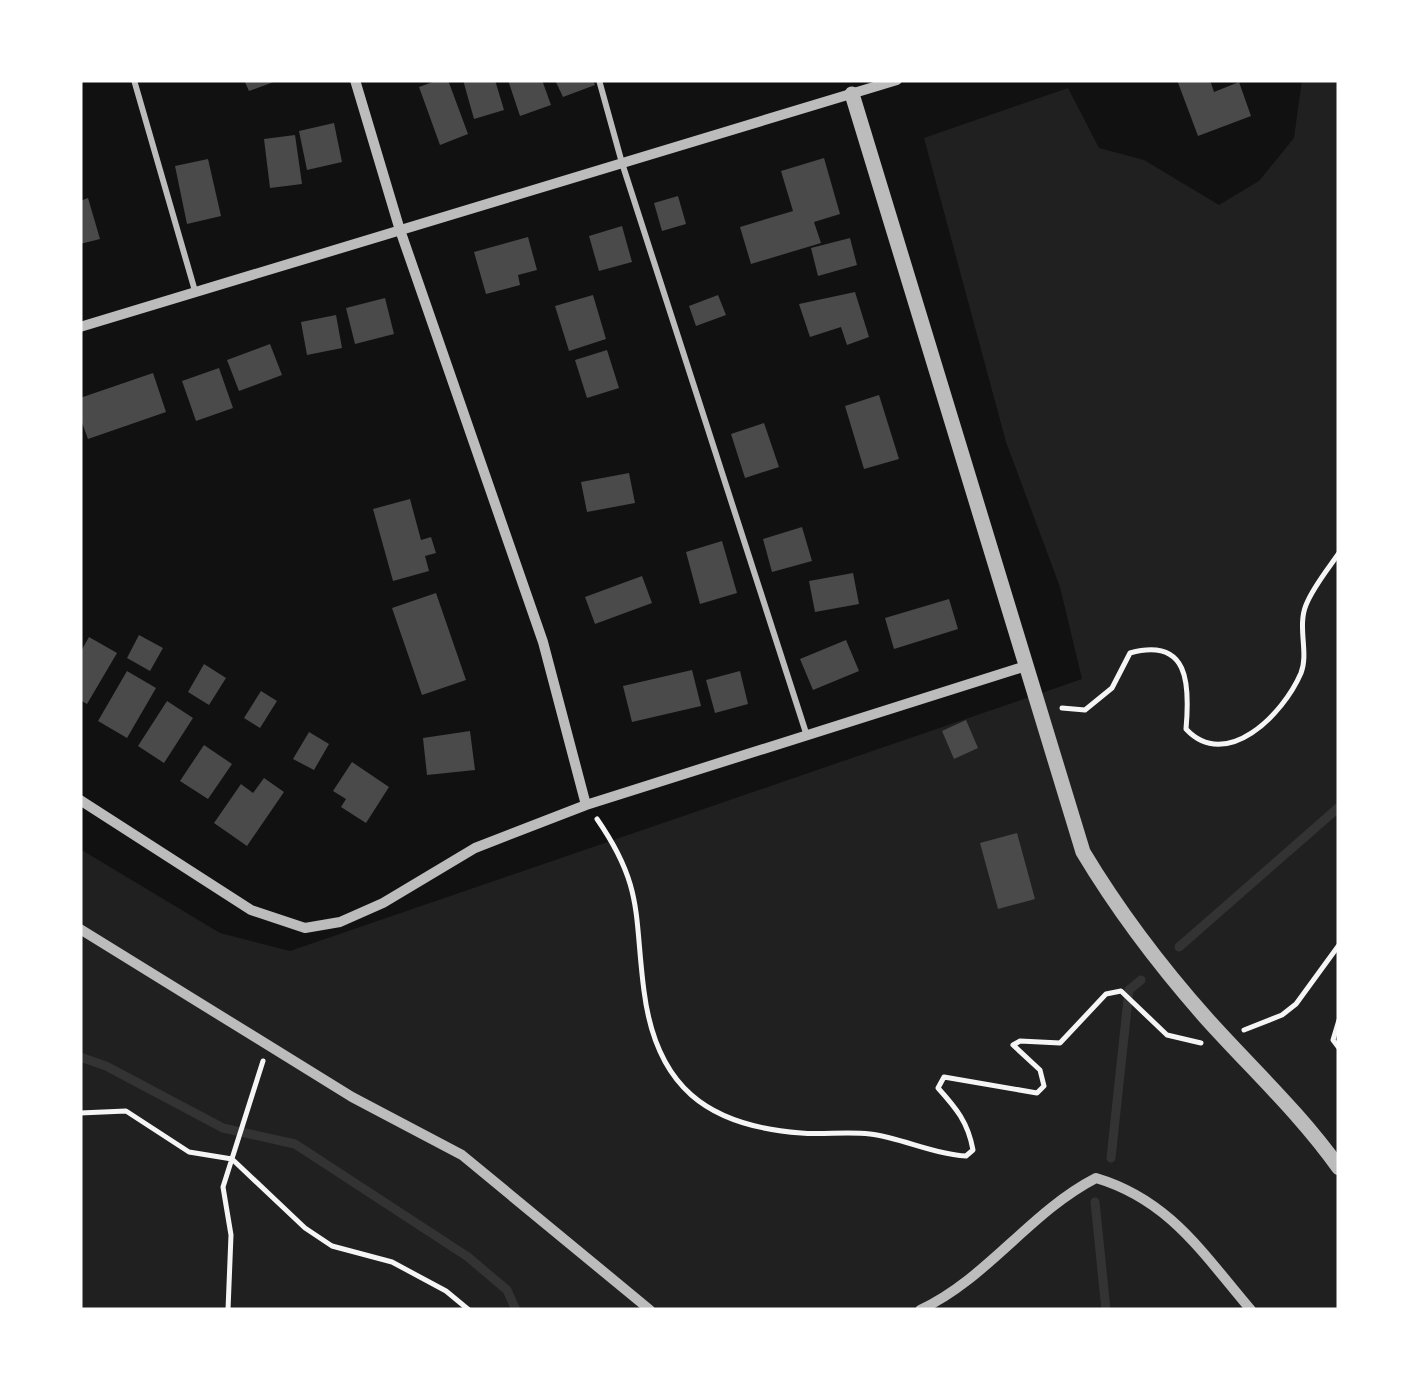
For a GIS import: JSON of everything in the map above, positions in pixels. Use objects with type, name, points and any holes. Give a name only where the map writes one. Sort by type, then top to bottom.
[{"type":"street","points":[[355,80],[399,227],[543,642],[586,805]]},
{"type":"street","points":[[80,327],[399,227],[897,80]]},
{"type":"street","points":[[852,94],[1083,852],[1123,918],[1226,1039],[1304,1119],[1339,1168]]},
{"type":"street","points":[[80,800],[251,910],[305,928],[340,922],[382,903],[475,848],[586,805],[1026,666]]},
{"type":"street","points":[[80,929],[352,1098],[462,1154],[650,1310]]},
{"type":"street","points":[[920,1310],[990,1260],[1060,1196],[1096,1178],[1132,1189],[1170,1216],[1251,1310]]},
{"type":"lane","points":[[134,80],[195,291]]},
{"type":"lane","points":[[599,80],[622,163],[807,736]]},
{"type":"path","points":[[1054,704],[1085,710],[1112,688],[1130,653],[1154,646],[1172,654],[1180,664],[1189,695],[1186,729],[1200,744],[1214,748],[1236,744],[1264,723],[1302,670],[1303,613],[1339,553]]},
{"type":"path","points":[[586,805],[619,850],[636,894],[648,1023],[666,1070],[693,1099],[712,1110],[801,1133],[842,1130],[879,1135],[966,1156],[973,1150],[971,1139],[963,1115],[938,1088],[944,1077],[1037,1092],[1044,1086],[1040,1070],[1014,1044],[1060,1043],[1073,1034],[1106,994],[1120,991],[1180,1041],[1226,1039],[1282,1016],[1296,1004],[1339,945]]},
{"type":"path","points":[[1339,1020],[1333,1040],[1339,1048]]},
{"type":"path","points":[[228,1310],[231,1235],[223,1187],[268,1044]]},
{"type":"path","points":[[80,1113],[126,1111],[189,1152],[232,1159],[305,1228],[332,1246],[392,1262],[446,1291],[470,1310]]},
{"type":"shaded area","points":[[1302,80],[1339,80],[1339,1310],[80,1310],[80,849],[220,933],[290,951],[1082,679],[1060,587],[1006,442],[924,138],[1068,88],[1099,148],[1144,160],[1219,205],[1259,181],[1294,138]]},
{"type":"building","points":[[244,80],[279,80],[249,91]]},
{"type":"building","points":[[448,80],[468,134],[440,145],[419,87]]},
{"type":"building","points":[[463,80],[495,80],[504,110],[474,119]]},
{"type":"building","points":[[508,80],[542,80],[551,105],[520,116]]},
{"type":"building","points":[[555,80],[593,80],[595,85],[563,97]]},
{"type":"building","points":[[1177,80],[1210,80],[1214,92],[1239,82],[1251,116],[1198,136]]},
{"type":"building","points":[[334,123],[342,162],[307,170],[299,131]]},
{"type":"building","points":[[295,135],[302,184],[270,188],[264,139]]},
{"type":"building","points":[[824,158],[840,214],[814,222],[821,243],[751,264],[740,227],[793,211],[781,171]]},
{"type":"building","points":[[208,159],[221,216],[187,224],[175,166]]},
{"type":"building","points":[[678,196],[686,224],[662,231],[654,203]]},
{"type":"building","points":[[88,198],[100,239],[80,244],[80,201]]},
{"type":"building","points":[[622,226],[632,262],[599,271],[589,236]]},
{"type":"building","points":[[528,237],[537,270],[518,275],[520,285],[486,294],[474,252]]},
{"type":"building","points":[[850,238],[857,265],[818,276],[811,248]]},
{"type":"building","points":[[855,292],[869,337],[847,345],[841,327],[810,337],[799,304]]},
{"type":"building","points":[[593,295],[606,339],[569,351],[555,306]]},
{"type":"building","points":[[718,295],[726,315],[696,326],[689,306]]},
{"type":"building","points":[[385,298],[394,334],[355,344],[346,308]]},
{"type":"building","points":[[336,315],[342,348],[307,355],[301,322]]},
{"type":"building","points":[[270,344],[282,375],[239,391],[227,360]]},
{"type":"building","points":[[607,350],[619,388],[587,398],[575,360]]},
{"type":"building","points":[[219,368],[233,408],[196,421],[182,381]]},
{"type":"building","points":[[153,373],[166,412],[88,439],[80,417],[80,398]]},
{"type":"building","points":[[879,395],[899,459],[864,469],[845,406]]},
{"type":"building","points":[[764,423],[779,467],[745,478],[731,434]]},
{"type":"building","points":[[629,473],[635,503],[587,512],[581,482]]},
{"type":"building","points":[[410,499],[421,540],[431,537],[436,553],[425,556],[429,571],[393,581],[373,509]]},
{"type":"building","points":[[802,527],[812,561],[772,572],[763,539]]},
{"type":"building","points":[[722,541],[737,593],[700,604],[686,552]]},
{"type":"building","points":[[853,573],[859,604],[815,612],[809,581]]},
{"type":"building","points":[[642,576],[652,603],[595,624],[585,597]]},
{"type":"building","points":[[436,593],[466,680],[422,695],[392,608]]},
{"type":"building","points":[[949,599],[958,629],[894,649],[885,618]]},
{"type":"building","points":[[139,635],[163,648],[150,671],[127,658]]},
{"type":"building","points":[[89,637],[117,653],[87,704],[80,700],[80,653]]},
{"type":"building","points":[[846,640],[859,671],[813,690],[800,659]]},
{"type":"building","points":[[204,664],[226,678],[209,705],[188,692]]},
{"type":"building","points":[[692,670],[701,706],[632,722],[623,686]]},
{"type":"building","points":[[127,671],[156,688],[127,738],[98,721]]},
{"type":"building","points":[[740,671],[748,704],[715,713],[706,680]]},
{"type":"building","points":[[261,691],[277,701],[260,728],[244,718]]},
{"type":"building","points":[[167,701],[193,718],[164,763],[138,746]]},
{"type":"building","points":[[966,720],[978,748],[954,759],[942,731]]},
{"type":"building","points":[[470,731],[475,770],[427,775],[423,738]]},
{"type":"building","points":[[309,732],[329,744],[314,770],[293,759]]},
{"type":"building","points":[[204,745],[232,764],[208,799],[180,781]]},
{"type":"building","points":[[352,762],[389,787],[366,823],[341,807],[346,799],[333,791]]},
{"type":"building","points":[[264,778],[284,792],[247,846],[214,823],[241,784],[253,793]]},
{"type":"building","points":[[1017,833],[1035,899],[998,909],[980,843]]},
{"type":"waterway","points":[[1179,947],[1339,807]]},
{"type":"waterway","points":[[1111,1158],[1129,990],[1141,980]]},
{"type":"waterway","points":[[80,1057],[106,1066],[223,1128],[295,1144],[468,1257],[507,1290],[516,1310]]},
{"type":"waterway","points":[[1095,1202],[1106,1310]]}]
